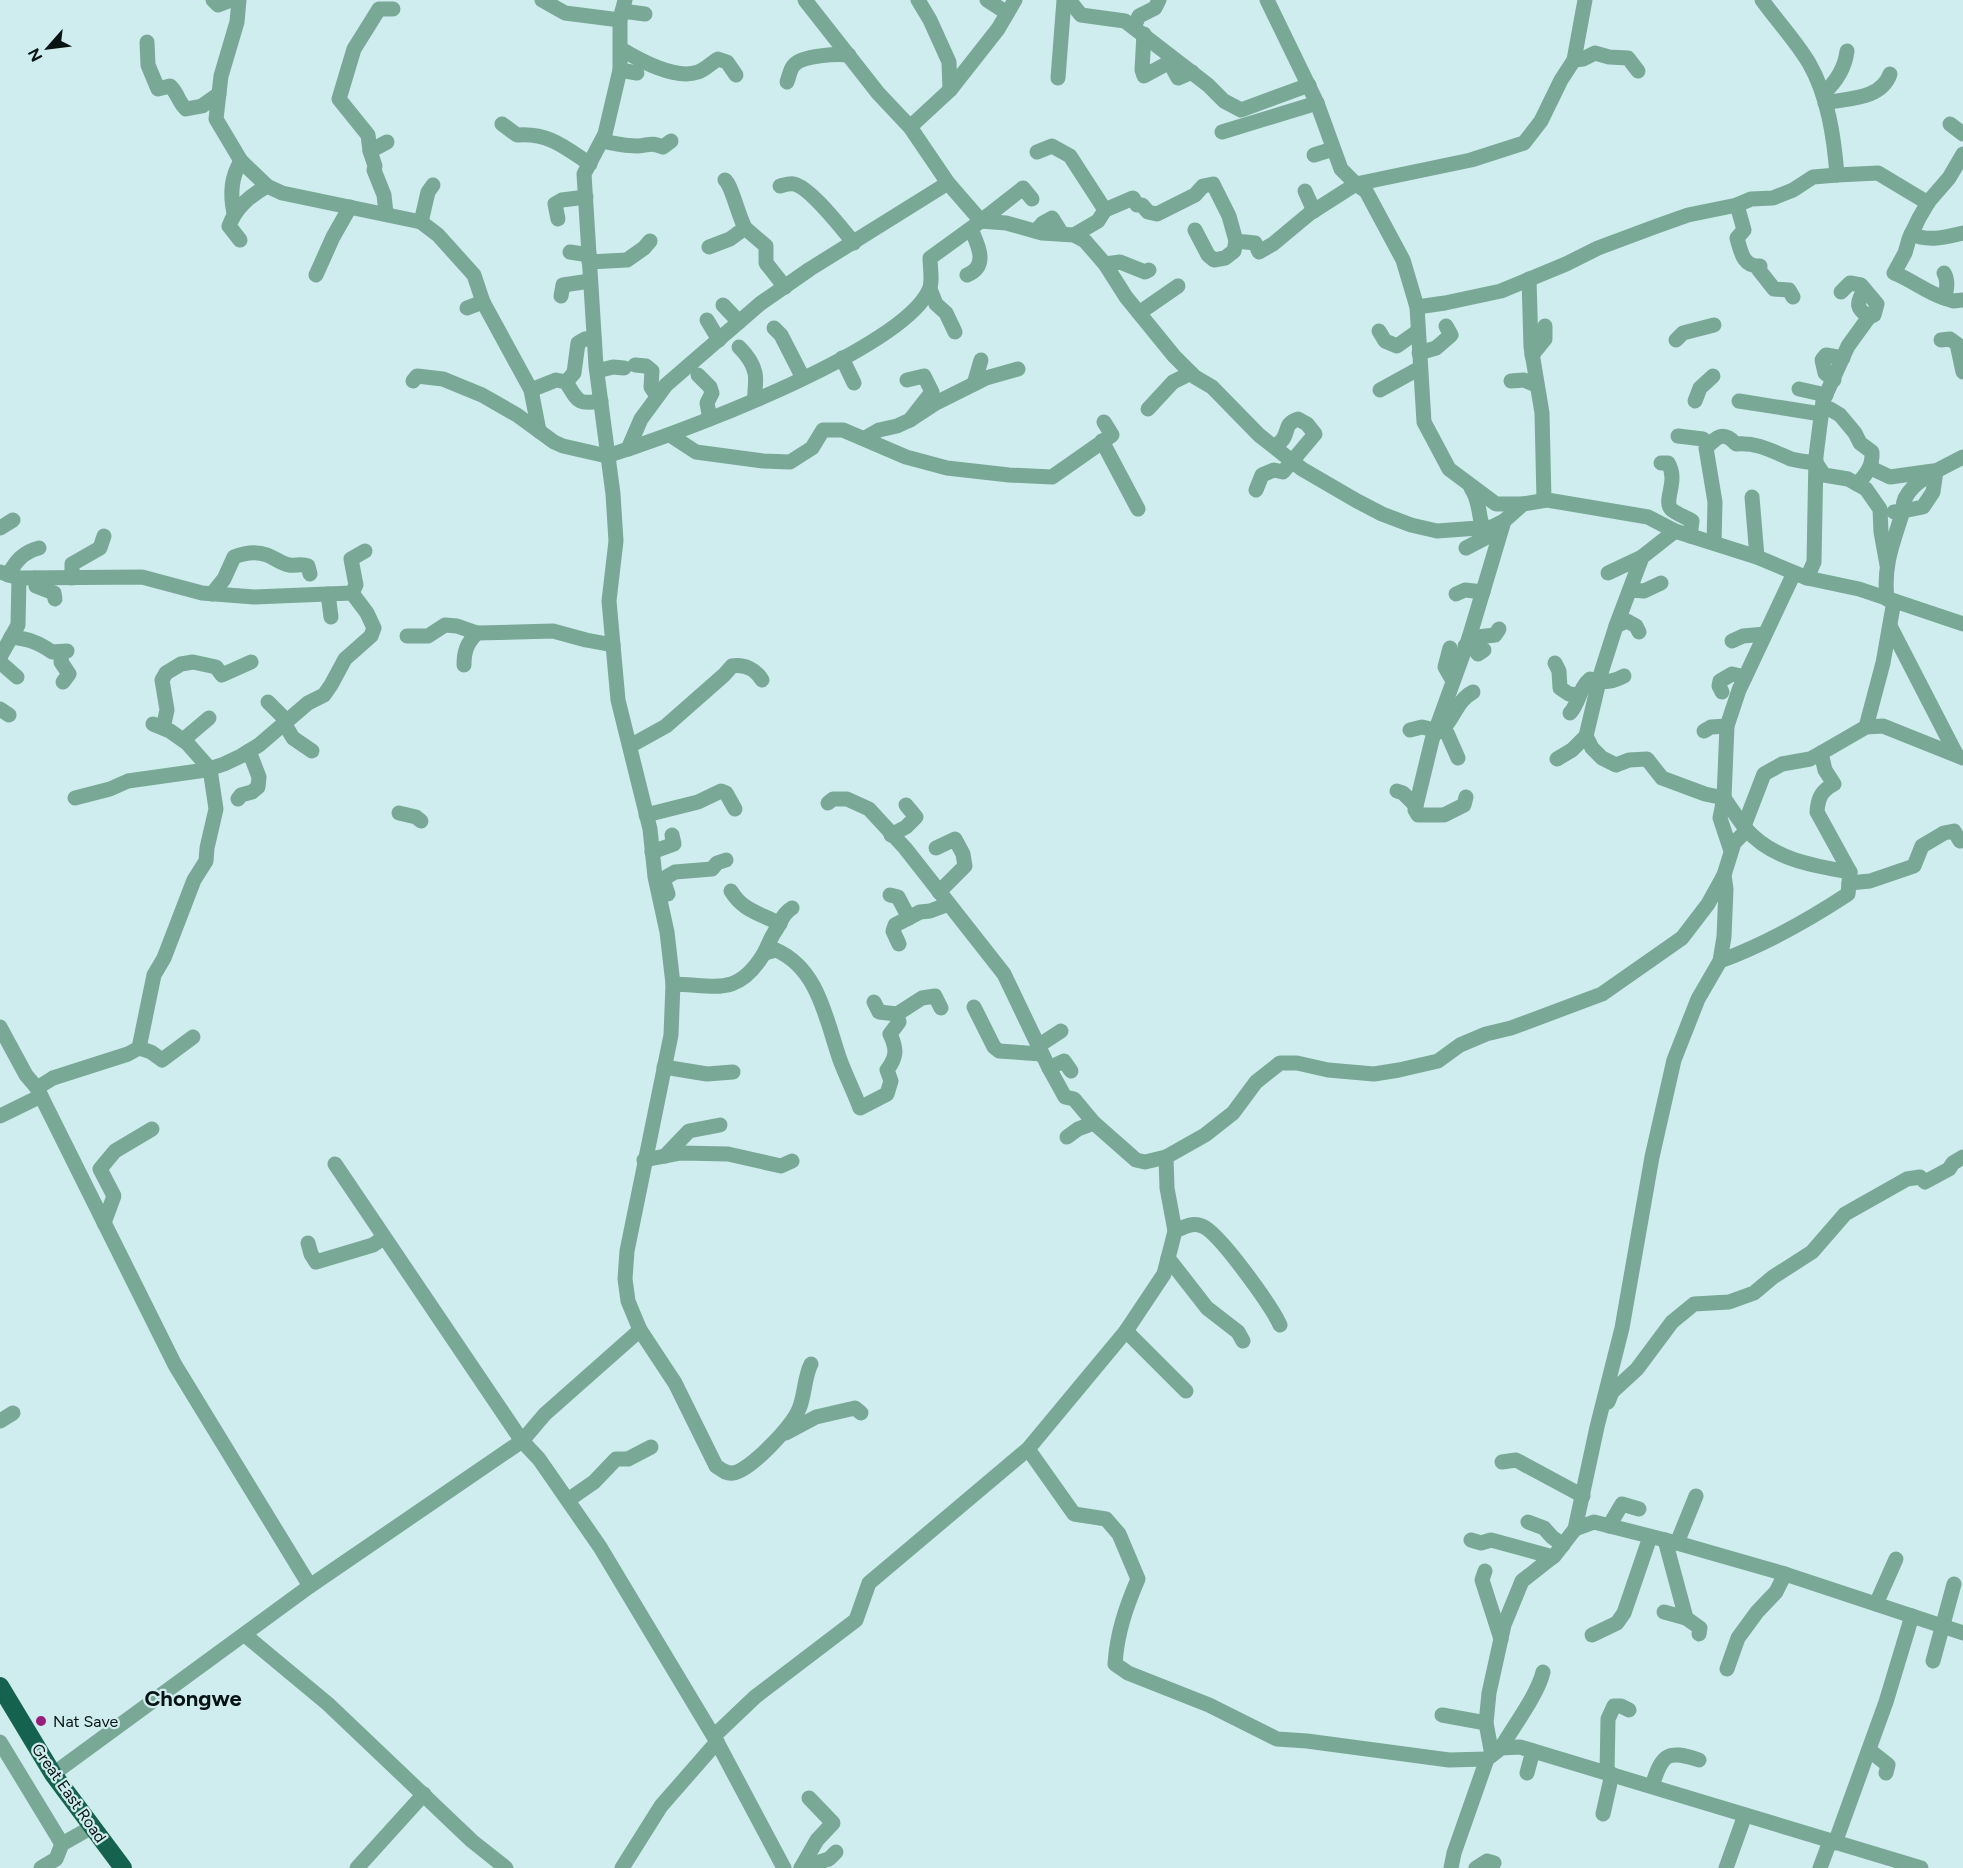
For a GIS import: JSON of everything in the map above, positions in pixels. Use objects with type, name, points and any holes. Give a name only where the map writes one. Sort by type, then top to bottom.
[{"type":"highway","name":"Great East Road","points":[[0,1686],[53,1774],[123,1868]]},
{"type":"street","points":[[213,0],[218,5],[231,0]]},
{"type":"street","points":[[239,0],[238,16],[222,73],[216,119],[241,161],[267,186],[282,192],[421,222],[438,235],[474,275],[483,302],[531,390],[539,431]]},
{"type":"street","points":[[542,0],[565,13],[623,10],[645,14]]},
{"type":"street","points":[[918,0],[949,62],[950,90]]},
{"type":"street","points":[[910,128],[950,90],[998,29],[1011,6],[987,0]]},
{"type":"street","points":[[1058,78],[1064,0]]},
{"type":"street","points":[[1069,0],[1081,15],[1125,21],[1139,30],[1224,101],[1249,116],[1317,103]]},
{"type":"street","points":[[1159,0],[1155,8],[1139,16],[1144,76],[1168,63],[1178,78],[1192,72]]},
{"type":"street","points":[[1268,0],[1317,103],[1341,169],[1366,191],[1403,260],[1417,307],[1424,422],[1449,470],[1496,504],[1523,504],[1544,500],[1648,517],[1675,531],[1756,557],[1801,575],[1859,589],[1963,624]]},
{"type":"street","points":[[1236,241],[1255,243],[1259,252],[1273,244],[1314,211],[1356,184],[1471,160],[1524,143],[1541,121],[1561,80],[1574,60],[1586,0]]},
{"type":"street","points":[[1762,0],[1809,64],[1824,98],[1836,175]]},
{"type":"street","points":[[809,2],[878,93],[910,128],[976,225],[981,262],[974,272],[967,275]]},
{"type":"street","points":[[386,213],[384,195],[374,170],[368,135],[339,99],[354,49],[379,9],[393,9]]},
{"type":"street","points":[[623,10],[620,70],[605,134],[584,174],[590,281],[598,312],[594,338],[616,541],[609,601],[618,700],[646,815],[673,984],[671,1035],[644,1160],[627,1251],[625,1280],[628,1301],[640,1330],[675,1383],[716,1466],[726,1473],[743,1470],[783,1434],[799,1410],[810,1364]]},
{"type":"street","points":[[147,42],[148,65],[158,88],[170,86],[177,92],[180,104],[186,109],[202,106],[219,94]]},
{"type":"street","points":[[621,49],[640,61],[689,74],[701,72],[709,63],[718,59],[728,62],[736,75]]},
{"type":"street","points":[[1824,98],[1842,70],[1846,51]]},
{"type":"street","points":[[787,82],[792,65],[800,60],[828,53],[849,55]]},
{"type":"street","points":[[1574,60],[1595,53],[1609,57],[1628,58],[1638,71]]},
{"type":"street","points":[[620,70],[637,73]]},
{"type":"street","points":[[1824,98],[1865,97],[1887,82],[1890,74]]},
{"type":"street","points":[[1249,116],[1309,86]]},
{"type":"street","points":[[202,106],[208,117],[220,125]]},
{"type":"street","points":[[502,124],[517,135],[528,134],[556,141],[590,164]]},
{"type":"street","points":[[1950,124],[1963,134]]},
{"type":"street","points":[[602,141],[638,146],[653,143],[663,147],[671,141]]},
{"type":"street","points":[[370,151],[387,142]]},
{"type":"street","points":[[1036,152],[1052,146],[1070,156],[1105,210]]},
{"type":"street","points":[[1314,155],[1334,149]]},
{"type":"street","points":[[1963,154],[1949,178],[1928,203],[1894,273],[1905,277],[1931,294],[1953,300],[1963,300]]},
{"type":"street","points":[[240,240],[229,226],[234,213],[231,187],[241,161]]},
{"type":"street","points":[[1417,307],[1501,291],[1598,248],[1657,225],[1688,215],[1737,205],[1751,199],[1773,198],[1793,190],[1813,177],[1878,173],[1928,203]]},
{"type":"street","points":[[725,180],[731,185],[736,208],[745,228],[766,246],[766,263],[785,287]]},
{"type":"street","points":[[628,448],[641,419],[657,396],[680,372],[761,303],[948,183]]},
{"type":"street","points":[[780,186],[793,184],[805,189],[854,243]]},
{"type":"street","points":[[1068,235],[1098,221],[1105,210],[1133,198],[1137,205],[1142,205],[1148,212],[1157,214],[1195,195],[1203,186],[1213,184],[1229,216],[1236,241],[1234,250],[1225,258],[1214,261],[1208,255],[1195,230]]},
{"type":"street","points":[[421,222],[428,192],[433,185]]},
{"type":"street","points":[[234,213],[267,186]]},
{"type":"street","points":[[955,332],[946,313],[936,304],[930,289],[930,258],[1023,188],[1032,199]]},
{"type":"street","points":[[1305,191],[1314,211]]},
{"type":"street","points":[[558,219],[555,204],[562,200],[586,197]]},
{"type":"street","points":[[1737,205],[1744,230],[1737,238],[1746,263],[1760,266],[1759,270],[1774,288],[1789,290],[1793,297]]},
{"type":"street","points":[[316,275],[350,207]]},
{"type":"street","points":[[976,225],[1006,223],[1036,231],[1068,235],[1085,241],[1170,351],[1191,373],[1212,387],[1259,435],[1302,469],[1382,514],[1411,525],[1488,538]]},
{"type":"street","points":[[709,247],[730,239],[745,228]]},
{"type":"street","points":[[1911,234],[1938,239],[1963,233]]},
{"type":"street","points":[[570,252],[589,259],[627,260],[650,241]]},
{"type":"street","points":[[1105,264],[1120,262],[1145,272],[1149,270]]},
{"type":"street","points":[[1944,273],[1946,292],[1944,298]]},
{"type":"street","points":[[1529,279],[1532,355],[1542,413],[1544,500]]},
{"type":"street","points":[[561,296],[563,285],[590,281]]},
{"type":"street","points":[[1731,851],[1720,818],[1724,798],[1727,726],[1739,690],[1765,634],[1801,575],[1814,562],[1816,463],[1822,412],[1826,395],[1848,346],[1869,317],[1858,307],[1864,289],[1861,285],[1850,284],[1841,292]]},
{"type":"street","points":[[1139,313],[1178,286]]},
{"type":"street","points":[[413,381],[417,376],[423,375],[443,379],[482,395],[517,415],[554,442],[607,456],[710,419],[842,358],[886,332],[912,312],[930,289]]},
{"type":"street","points":[[467,308],[483,302]]},
{"type":"street","points":[[723,305],[740,322]]},
{"type":"street","points":[[707,320],[719,340]]},
{"type":"street","points":[[1676,340],[1683,333],[1714,325]]},
{"type":"street","points":[[1380,390],[1451,335],[1446,326]]},
{"type":"street","points":[[1532,355],[1545,339],[1545,326]]},
{"type":"street","points":[[774,328],[781,334],[802,378]]},
{"type":"street","points":[[1379,331],[1385,341],[1397,346],[1418,331]]},
{"type":"street","points":[[567,382],[574,374],[578,343],[594,338]]},
{"type":"street","points":[[1941,339],[1950,339],[1957,344],[1963,372]]},
{"type":"street","points":[[739,347],[749,358],[756,374],[755,399]]},
{"type":"street","points":[[1170,351],[1174,363],[1172,384]]},
{"type":"street","points":[[842,358],[854,383]]},
{"type":"street","points":[[974,384],[981,360]]},
{"type":"street","points":[[597,371],[612,367],[646,366],[652,370],[651,387],[657,396]]},
{"type":"street","points":[[865,438],[879,430],[910,420],[936,403],[986,378],[1018,369]]},
{"type":"street","points":[[1148,409],[1172,384],[1191,373]]},
{"type":"street","points":[[698,375],[710,387],[712,393],[707,403],[710,419]]},
{"type":"street","points":[[907,380],[924,376],[932,392],[910,420]]},
{"type":"street","points":[[1695,401],[1700,388],[1713,376]]},
{"type":"street","points":[[531,390],[556,380],[567,382],[578,401],[583,404],[601,401]]},
{"type":"street","points":[[1511,381],[1524,380],[1536,385]]},
{"type":"street","points":[[1799,389],[1826,395]]},
{"type":"street","points":[[1739,401],[1822,412],[1830,409],[1840,415],[1860,443],[1872,452],[1869,470],[1857,484]]},
{"type":"street","points":[[1256,490],[1262,475],[1274,470],[1283,472],[1315,434],[1303,420],[1298,419],[1292,421],[1285,429],[1284,437],[1275,447]]},
{"type":"street","points":[[669,435],[696,452],[763,461],[790,462],[812,448],[823,430],[843,430],[906,457],[947,468],[1052,477],[1112,435],[1104,422]]},
{"type":"street","points":[[1678,436],[1703,439]]},
{"type":"street","points":[[1714,543],[1715,502],[1706,448],[1722,436],[1729,437],[1736,444],[1750,443],[1774,450],[1793,460],[1816,463],[1824,475],[1848,479],[1866,489],[1880,509],[1881,532],[1887,565]]},
{"type":"street","points":[[1102,441],[1138,509]]},
{"type":"street","points":[[1869,470],[1872,469],[1890,477],[1936,471],[1963,457]]},
{"type":"street","points":[[1661,463],[1668,463],[1672,470],[1673,483],[1668,497],[1669,505],[1672,510],[1692,521],[1690,536]]},
{"type":"street","points":[[1880,509],[1891,513],[1923,507],[1933,492],[1936,471]]},
{"type":"street","points":[[1467,483],[1477,496],[1488,538]]},
{"type":"street","points":[[1752,497],[1756,557]]},
{"type":"street","points":[[1466,548],[1488,538],[1523,504]]},
{"type":"street","points":[[1866,727],[1890,626],[1891,600],[1884,580],[1903,511]]},
{"type":"street","points":[[1466,797],[1464,805],[1444,815],[1418,815],[1415,810],[1453,681],[1461,644],[1483,592],[1488,538],[1492,527],[1504,521]]},
{"type":"street","points":[[1608,573],[1642,557],[1675,531]]},
{"type":"street","points":[[72,578],[72,564],[100,548],[104,536]]},
{"type":"street","points":[[0,657],[18,625],[9,575],[17,559],[29,550],[39,548]]},
{"type":"street","points":[[352,593],[356,585],[351,559],[365,551]]},
{"type":"street","points":[[212,594],[224,579],[234,557],[244,553],[267,555],[279,562],[291,565],[303,564],[308,566],[310,574]]},
{"type":"street","points":[[1557,759],[1572,750],[1587,736],[1599,683],[1616,626],[1642,557]]},
{"type":"street","points":[[9,575],[35,578],[142,577],[202,593],[254,597],[352,593]]},
{"type":"street","points":[[35,578],[36,586],[54,593],[55,599]]},
{"type":"street","points":[[1630,590],[1644,591],[1661,584]]},
{"type":"street","points":[[1456,594],[1465,590],[1483,592]]},
{"type":"street","points":[[75,798],[110,789],[128,781],[210,769],[259,745],[308,703],[324,695],[345,659],[371,636],[374,628],[367,613],[352,593]]},
{"type":"street","points":[[328,594],[331,617]]},
{"type":"street","points":[[1616,626],[1627,621],[1636,626],[1639,632]]},
{"type":"street","points":[[407,636],[428,636],[445,625],[457,626],[477,633],[553,631],[613,645]]},
{"type":"street","points":[[1890,626],[1959,756]]},
{"type":"street","points":[[1461,644],[1495,635],[1499,629]]},
{"type":"street","points":[[464,665],[464,653],[470,640],[477,633]]},
{"type":"street","points":[[1732,641],[1743,636],[1765,634]]},
{"type":"street","points":[[11,637],[29,639],[52,652],[65,652],[62,662],[69,674],[63,682]]},
{"type":"street","points":[[1461,644],[1475,650],[1478,654],[1484,650]]},
{"type":"street","points":[[139,1048],[154,975],[164,958],[194,880],[206,861],[216,809],[210,769],[183,740],[158,726],[167,710],[162,680],[166,674],[181,664],[193,662],[216,667],[222,675],[251,662]]},
{"type":"street","points":[[0,663],[17,677]]},
{"type":"street","points":[[1555,663],[1559,671],[1560,688],[1579,695]]},
{"type":"street","points":[[630,746],[666,726],[732,666],[749,668],[762,680]]},
{"type":"street","points":[[1722,692],[1719,686],[1720,681],[1732,674],[1745,678]]},
{"type":"street","points":[[1570,713],[1590,680],[1599,683],[1616,681],[1624,676]]},
{"type":"street","points":[[1438,731],[1449,723],[1463,696],[1473,692]]},
{"type":"street","points":[[268,702],[285,722],[293,738],[312,751]]},
{"type":"street","points":[[183,740],[209,718]]},
{"type":"street","points":[[1704,731],[1711,727],[1727,726]]},
{"type":"street","points":[[1136,1161],[1145,1162],[1166,1156],[1205,1135],[1233,1113],[1257,1082],[1280,1063],[1298,1063],[1328,1070],[1374,1074],[1399,1070],[1438,1061],[1460,1045],[1486,1034],[1521,1025],[1602,994],[1682,938],[1708,904],[1724,875],[1734,843],[1746,828],[1764,774],[1782,764],[1810,759],[1866,727],[1882,726],[1959,756]]},
{"type":"street","points":[[1410,730],[1422,727],[1447,733],[1458,758]]},
{"type":"street","points":[[1587,736],[1592,748],[1602,758],[1616,765],[1629,760],[1647,759],[1662,778],[1705,794],[1724,798],[1746,828],[1770,849],[1808,865],[1850,877],[1870,881],[1914,866],[1922,846],[1944,833],[1954,831],[1959,841]]},
{"type":"street","points":[[238,799],[241,795],[252,792],[258,787],[259,777],[249,751]]},
{"type":"street","points":[[1720,961],[1752,949],[1807,920],[1848,894],[1850,877],[1817,812],[1821,793],[1834,784],[1825,770],[1821,753]]},
{"type":"street","points":[[646,815],[698,802],[721,791],[726,792],[735,809]]},
{"type":"street","points":[[1397,791],[1403,793],[1416,806]]},
{"type":"street","points":[[828,803],[833,799],[847,799],[868,810],[905,848],[1022,998],[1040,1050],[1065,1098],[1074,1099],[1094,1123],[1136,1161],[1167,1181]]},
{"type":"street","points":[[891,834],[906,827],[916,817],[906,805]]},
{"type":"street","points":[[399,813],[421,821]]},
{"type":"street","points":[[652,852],[674,844],[672,835]]},
{"type":"street","points":[[936,848],[955,839],[963,854],[965,866],[939,892]]},
{"type":"street","points":[[663,912],[669,905],[663,879],[675,872],[712,869],[717,863],[726,860]]},
{"type":"street","points":[[1493,1754],[1486,1723],[1489,1693],[1503,1625],[1522,1581],[1558,1551],[1575,1529],[1596,1427],[1622,1328],[1652,1157],[1674,1060],[1698,999],[1720,961],[1724,937],[1726,889],[1724,875]]},
{"type":"street","points":[[731,891],[738,903],[748,910],[764,915],[780,924]]},
{"type":"street","points":[[890,895],[898,897],[909,918]]},
{"type":"street","points":[[899,944],[893,931],[895,925],[920,912],[949,904]]},
{"type":"street","points":[[673,984],[721,987],[732,985],[753,970],[765,953],[770,938],[786,911],[792,908]]},
{"type":"street","points":[[765,953],[776,950],[789,956],[813,984],[860,1108],[887,1094],[891,1081],[887,1070],[895,1060],[896,1046],[890,1034],[899,1022],[897,1014]]},
{"type":"street","points":[[874,1002],[879,1012],[897,1014],[922,998],[935,996],[942,1008]]},
{"type":"street","points":[[974,1007],[994,1047],[999,1051],[1040,1050],[1061,1031]]},
{"type":"street","points":[[0,1027],[26,1075],[39,1092],[175,1365],[310,1586]]},
{"type":"street","points":[[0,1116],[39,1092],[53,1078],[139,1048],[151,1052],[162,1060],[193,1037]]},
{"type":"street","points":[[1049,1068],[1064,1061],[1071,1071]]},
{"type":"street","points":[[664,1067],[707,1074],[733,1071]]},
{"type":"street","points":[[1067,1137],[1078,1129],[1094,1123]]},
{"type":"street","points":[[665,1156],[689,1131],[720,1125]]},
{"type":"street","points":[[104,1223],[114,1196],[100,1169],[115,1151],[152,1129]]},
{"type":"street","points":[[644,1160],[681,1153],[728,1155],[781,1166],[792,1161]]},
{"type":"street","points":[[622,1868],[661,1806],[754,1697],[856,1620],[869,1583],[1028,1449],[1126,1331],[1164,1274],[1175,1231],[1167,1181],[1166,1156]]},
{"type":"street","points":[[1596,1427],[1612,1392],[1637,1369],[1672,1322],[1694,1304],[1729,1302],[1754,1293],[1773,1277],[1812,1252],[1845,1214],[1907,1179],[1920,1177],[1925,1182],[1949,1169],[1953,1163],[1963,1157]]},
{"type":"street","points":[[335,1164],[522,1441],[539,1459],[600,1547],[716,1739],[784,1868]]},
{"type":"street","points":[[1175,1231],[1189,1224],[1202,1226],[1215,1235],[1270,1308],[1280,1325]]},
{"type":"street","points":[[308,1243],[316,1262],[373,1245],[383,1238]]},
{"type":"street","points":[[1168,1258],[1207,1308],[1238,1332],[1243,1341]]},
{"type":"street","points":[[53,1774],[310,1586],[522,1441],[545,1414],[640,1330]]},
{"type":"street","points":[[1126,1331],[1186,1391]]},
{"type":"street","points":[[783,1434],[816,1417],[855,1408],[861,1413]]},
{"type":"street","points":[[568,1500],[594,1482],[616,1458],[628,1459],[651,1447]]},
{"type":"street","points":[[1028,1449],[1074,1514],[1106,1519],[1119,1534],[1138,1579],[1124,1612],[1117,1641],[1115,1664],[1128,1673],[1209,1706],[1277,1739],[1317,1742],[1449,1760],[1493,1754],[1520,1747],[1832,1842],[1881,1862],[1921,1868]]},
{"type":"street","points":[[1502,1462],[1516,1460],[1582,1496]]},
{"type":"street","points":[[1592,1635],[1617,1623],[1664,1540],[1696,1496]]},
{"type":"street","points":[[1609,1526],[1622,1503],[1639,1509]]},
{"type":"street","points":[[1528,1522],[1544,1528],[1558,1551]]},
{"type":"street","points":[[1575,1529],[1594,1522],[1664,1540],[1785,1574],[1963,1633]]},
{"type":"street","points":[[1471,1540],[1481,1543],[1491,1540],[1558,1551]]},
{"type":"street","points":[[1664,1540],[1686,1618]]},
{"type":"street","points":[[1876,1604],[1896,1559]]},
{"type":"street","points":[[1485,1571],[1482,1580],[1501,1639]]},
{"type":"street","points":[[1727,1669],[1738,1638],[1757,1612],[1776,1592],[1785,1574]]},
{"type":"street","points":[[1933,1661],[1954,1584]]},
{"type":"street","points":[[1664,1612],[1686,1618],[1700,1628],[1699,1634]]},
{"type":"street","points":[[1820,1868],[1869,1750],[1912,1616]]},
{"type":"street","points":[[245,1635],[328,1704],[472,1840],[506,1868]]},
{"type":"street","points":[[1469,1868],[1451,1865],[1454,1852],[1493,1754],[1536,1693],[1543,1672]]},
{"type":"street","points":[[1603,1814],[1609,1774],[1608,1719],[1614,1706],[1621,1706],[1629,1710]]},
{"type":"street","points":[[1442,1715],[1486,1723]]},
{"type":"street","points":[[0,1742],[62,1844]]},
{"type":"street","points":[[1527,1773],[1533,1750]]},
{"type":"street","points":[[1869,1750],[1888,1765],[1886,1773]]},
{"type":"street","points":[[1652,1786],[1658,1767],[1669,1756],[1680,1754],[1699,1760]]},
{"type":"street","points":[[357,1868],[424,1794]]},
{"type":"street","points":[[810,1798],[832,1823],[817,1840],[801,1868],[829,1858],[836,1852]]},
{"type":"street","points":[[1726,1868],[1744,1815]]},
{"type":"street","points":[[47,1866],[56,1859],[62,1844],[92,1827]]},
{"type":"street","points":[[1476,1868],[1487,1861],[1494,1863]]},
{"type":"place","name":"Nat Save","points":[[41,1721]]},
{"type":"district","name":"Chongwe","points":[[193,1698]]}]
